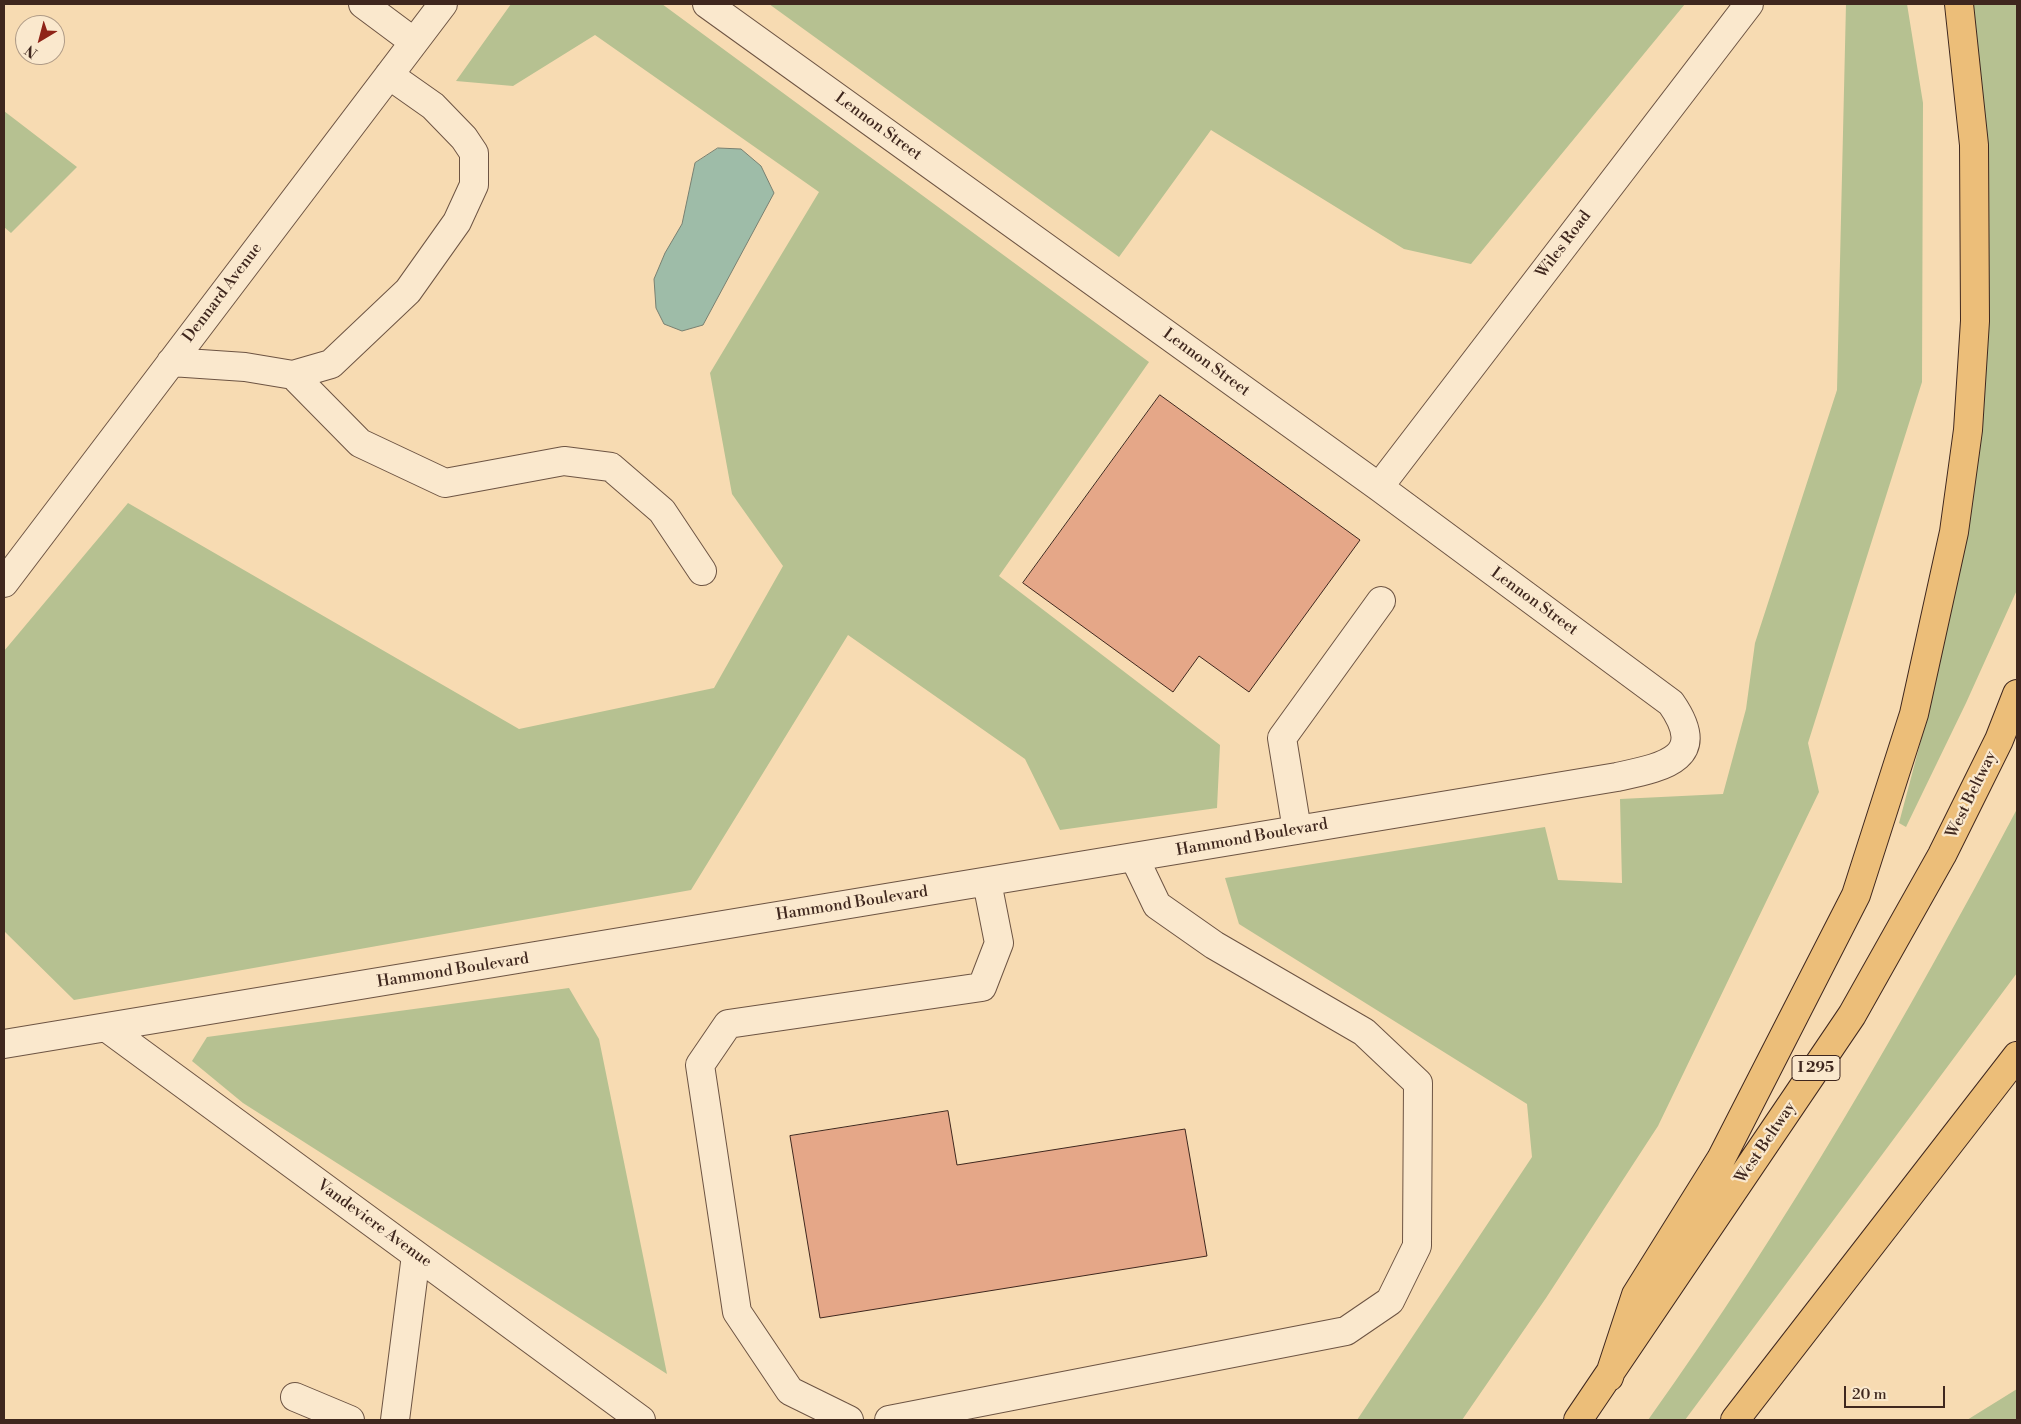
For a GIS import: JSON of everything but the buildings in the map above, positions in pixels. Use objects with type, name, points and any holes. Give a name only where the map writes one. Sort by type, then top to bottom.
[{"type":"highway","points":[[1609,1376],[1636,1295],[1721,1159],[1856,895],[1914,714],[1954,532],[1968,430],[1974,331],[1974,145],[1958,4]]},
{"type":"highway","name":"West Beltway","points":[[1578,1420],[1852,1015],[1942,855],[1998,740],[2017,694]]},
{"type":"highway","points":[[1735,1420],[2017,1056]]},
{"type":"street","points":[[363,4],[414,42]]},
{"type":"street","name":"Dennard Avenue","points":[[4,583],[443,4]]},
{"type":"street","name":"Lennon Street","points":[[706,4],[1378,487],[1671,703],[1683,720],[1687,739]]},
{"type":"street","name":"Wiles Road","points":[[1378,487],[1749,4]]},
{"type":"street","points":[[171,362],[244,367],[293,375],[331,364],[408,291],[457,222],[474,185],[474,153],[464,138],[433,106],[389,75]]},
{"type":"street","points":[[293,375],[360,443],[445,483],[564,462],[611,467],[662,511],[702,571]]},
{"type":"street","points":[[1297,830],[1282,738],[1381,601]]},
{"type":"street","name":"Hammond Boulevard","points":[[4,1044],[986,882],[1659,768],[1678,755],[1687,739]]},
{"type":"street","points":[[889,1420],[1346,1331],[1390,1301],[1417,1246],[1418,1083],[1364,1032],[1214,945],[1157,905],[1134,857]]},
{"type":"street","points":[[849,1420],[790,1391],[737,1312],[700,1065],[728,1024],[982,987],[999,943],[986,882]]},
{"type":"street","name":"Vandeviere Avenue","points":[[107,1028],[641,1420]]},
{"type":"street","points":[[394,1420],[416,1255]]},
{"type":"street","points":[[294,1397],[350,1420]]},
{"type":"shaded area","points":[[511,4],[662,4],[1149,362],[999,576],[1220,745],[1217,808],[1060,830],[1025,759],[848,635],[691,890],[74,1000],[4,931],[4,651],[128,503],[519,729],[714,688],[783,566],[732,494],[710,373],[819,192],[595,35],[513,86],[456,81]]},
{"type":"shaded area","points":[[769,4],[1685,4],[1471,264],[1404,249],[1211,130],[1119,257]]},
{"type":"shaded area","points":[[1846,4],[1907,4],[1923,103],[1922,382],[1808,743],[1819,792],[1658,1126],[1546,1298],[1462,1420],[1357,1420],[1532,1157],[1527,1104],[1239,924],[1225,878],[1545,827],[1558,880],[1622,883],[1620,799],[1723,794],[1746,709],[1755,643],[1837,390]]},
{"type":"shaded area","points":[[1972,4],[2017,4],[2017,590],[1966,703],[1906,827],[1899,823],[1925,725],[1987,294],[1987,150],[1982,85]]},
{"type":"shaded area","points":[[4,111],[77,167],[11,233],[4,227]]},
{"type":"shaded area","points":[[718,148],[741,149],[761,166],[774,193],[703,325],[682,331],[664,324],[656,308],[654,279],[665,253],[682,224],[695,163]]},
{"type":"shaded area","points":[[2017,809],[2017,973],[1685,1420],[1648,1420],[1748,1273],[1843,1121],[1932,966]]},
{"type":"shaded area","points":[[569,988],[599,1039],[667,1374],[243,1103],[192,1061],[207,1037]]},
{"type":"shaded area","points":[[2017,1389],[2017,1420],[1967,1420]]}]
